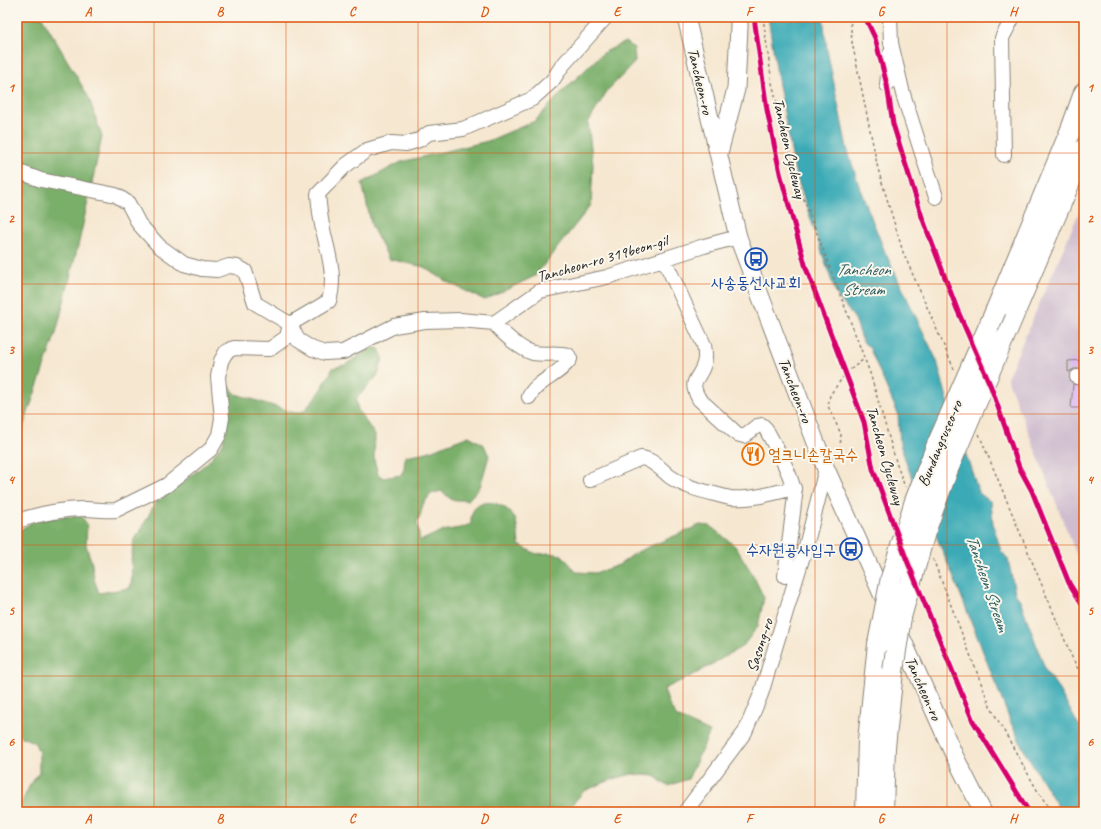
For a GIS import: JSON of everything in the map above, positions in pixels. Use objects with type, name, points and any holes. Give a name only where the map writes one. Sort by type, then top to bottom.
[{"type":"highway","name":"Bundangsuseo-ro","points":[[866,812],[868,741],[878,644],[891,578],[916,501],[936,447],[996,310],[1072,127],[1084,93]]},
{"type":"highway","name":"Bundangsuseo-ro","points":[[883,812],[885,747],[893,671],[901,617],[925,532],[948,469],[1084,149]]},
{"type":"main road","points":[[677,17],[687,24]]},
{"type":"main road","points":[[718,155],[736,89],[739,17]]},
{"type":"main road","name":"Tancheon-ro","points":[[687,24],[738,237],[826,469],[955,757],[983,812]]},
{"type":"street","points":[[17,521],[67,510],[116,510],[167,485],[211,450],[219,435],[222,418],[218,377],[221,360],[226,352],[234,348],[270,348],[287,337],[290,324],[329,301],[332,292],[332,266],[320,214],[318,194],[345,166],[367,150],[391,143],[406,144],[419,140],[429,133],[463,129],[532,99],[552,81],[562,66],[606,17]]},
{"type":"street","points":[[887,85],[891,43],[890,17]]},
{"type":"street","points":[[1004,154],[1002,38],[1011,21],[1011,17]]},
{"type":"street","points":[[891,43],[903,94],[936,197]]},
{"type":"street","points":[[17,171],[41,180],[116,194],[128,203],[139,224],[169,255],[184,264],[202,269],[218,270],[229,266],[237,267],[245,271],[255,303],[290,324],[298,340],[326,353],[343,352],[394,326],[425,321],[460,320],[494,323],[503,334],[532,353],[560,353],[568,355],[570,359],[567,364],[553,376],[532,390],[529,397]]},
{"type":"street","name":"Tancheon-ro 319beon-gil","points":[[494,323],[540,291],[607,277],[704,246],[738,237]]},
{"type":"street","points":[[664,259],[704,345],[704,364],[694,383],[695,391],[699,399],[737,434],[744,436],[757,426],[762,425],[766,429],[794,488],[795,496],[785,576]]},
{"type":"street","points":[[590,480],[641,458],[646,458],[689,488],[730,498],[770,494],[794,488]]},
{"type":"street","name":"Sasong-ro","points":[[685,812],[745,732],[761,694],[806,546],[826,469]]},
{"type":"path","points":[[763,17],[772,83],[797,181],[865,358],[897,465],[906,487]]},
{"type":"path","points":[[850,17],[852,42],[878,169],[903,252],[954,370]]},
{"type":"path","points":[[840,450],[841,434],[828,406],[830,395],[846,373],[865,358]]},
{"type":"path","points":[[844,366],[849,380]]},
{"type":"path","points":[[980,434],[1071,655],[1084,681]]},
{"type":"path","points":[[931,553],[990,706],[1037,790],[1052,812]]},
{"type":"shaded area","points":[[1084,201],[1084,574],[1007,378]]},
{"type":"green space","points":[[24,17],[42,17],[89,98],[102,137],[79,242],[56,333],[17,444],[17,19]]},
{"type":"green space","points":[[625,42],[634,48],[635,62],[607,91],[588,123],[593,165],[591,205],[535,276],[485,300],[449,283],[424,267],[389,259],[372,227],[362,183],[401,162],[488,141],[535,121],[563,91],[603,53]]},
{"type":"green space","points":[[372,347],[379,349],[383,358],[378,375],[356,399],[358,410],[375,435],[374,459],[378,474],[383,478],[401,475],[404,469],[405,456],[427,452],[469,436],[484,445],[489,456],[480,487],[468,500],[452,500],[441,491],[431,494],[423,504],[417,522],[420,541],[442,531],[460,528],[471,524],[471,515],[477,506],[493,503],[504,507],[515,518],[519,545],[536,554],[550,553],[562,555],[576,572],[595,573],[619,565],[637,552],[700,525],[710,526],[735,546],[753,575],[764,598],[758,626],[743,646],[697,673],[664,689],[669,705],[677,717],[710,732],[688,779],[668,786],[654,776],[632,774],[613,779],[584,791],[568,809],[568,812],[17,812],[30,785],[39,772],[39,753],[35,743],[17,733],[17,532],[34,521],[60,517],[81,516],[87,524],[86,545],[99,593],[130,588],[132,578],[131,561],[134,539],[141,530],[155,503],[208,462],[223,443],[226,430],[225,382],[236,394],[295,413],[304,411],[321,390],[333,368],[345,365]]},
{"type":"water","name":"Tancheon Stream","points":[[768,17],[823,17],[827,50],[847,148],[860,189],[885,252],[937,361],[947,398],[979,493],[991,502],[993,524],[1001,551],[1008,559],[1015,593],[1020,600],[1046,671],[1056,685],[1078,724],[1084,728],[1084,812],[1061,812],[1026,754],[1011,723],[958,588],[911,476],[900,444],[898,414],[869,347],[863,342],[855,319],[836,294],[795,172]]},
{"type":"building","points":[[1084,360],[1084,369],[1074,369],[1068,372],[1068,361]]},
{"type":"building","points":[[1073,384],[1084,386],[1084,408],[1071,408]]},
{"type":"cycle path","name":"Tancheon Cycleway","points":[[754,17],[767,110],[780,173],[806,268],[864,422],[873,469],[906,558],[973,721],[1029,812]]},
{"type":"cycle path","points":[[865,17],[875,38],[887,85],[893,124],[922,217],[957,309],[991,387],[1019,467],[1032,491],[1069,583],[1084,607]]},
{"type":"place","name":"사송동선사교회","points":[[756,259]]},
{"type":"place","name":"얼크니손칼국수","points":[[753,454]]},
{"type":"place","name":"수자원공사입구","points":[[851,549]]}]
